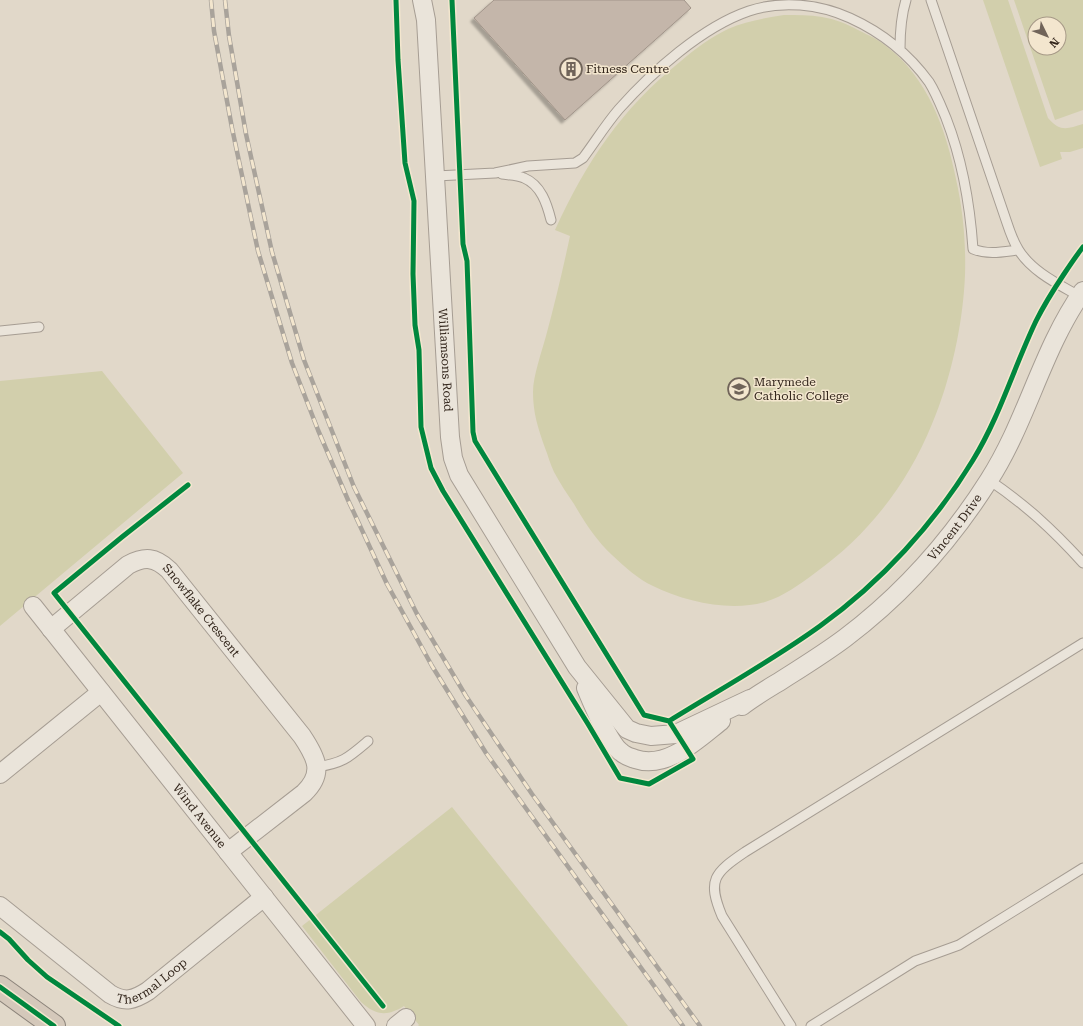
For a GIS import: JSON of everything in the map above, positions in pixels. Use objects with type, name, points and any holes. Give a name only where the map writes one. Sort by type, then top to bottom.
[{"type":"highway","points":[[0,987],[54,1026]]},
{"type":"street","name":"Williamsons Road","points":[[422,0],[426,20],[450,437],[453,458],[459,475],[472,498],[577,667],[627,729],[636,733],[651,736]]},
{"type":"street","name":"Williamsons Road","points":[[426,20],[431,0]]},
{"type":"street","name":"Vincent Drive","points":[[651,736],[676,734],[750,699],[811,662],[846,637],[882,607],[907,583],[959,524],[989,480],[1015,432],[1064,322],[1081,294]]},
{"type":"street","name":"Snowflake Crescent","points":[[51,629],[128,565],[143,559],[157,561],[169,570],[302,736],[315,756],[316,767]]},
{"type":"street","name":"Wind Avenue","points":[[33,606],[366,1026]]},
{"type":"street","name":"Williamsons Road","points":[[577,667],[603,728],[620,752],[626,756],[640,760]]},
{"type":"street","points":[[0,774],[101,692]]},
{"type":"street","name":"Vincent Drive","points":[[640,760],[649,761],[668,758],[685,749],[750,699]]},
{"type":"street","points":[[228,852],[304,793],[314,781],[316,767]]},
{"type":"street","name":"Thermal Loop","points":[[0,906],[110,994],[125,1000],[132,999],[148,991],[264,897]]},
{"type":"lane","points":[[900,48],[902,12],[906,0]]},
{"type":"lane","points":[[932,0],[1007,223],[1018,250],[1035,268],[1081,294]]},
{"type":"lane","points":[[436,176],[495,173],[528,166],[575,163],[580,161],[618,110],[640,87],[669,61],[699,38],[729,20],[750,11],[776,5],[799,5],[822,8],[842,14],[862,23],[900,48],[930,84],[942,107],[954,139],[968,204],[973,249],[980,252],[991,253],[1018,250]]},
{"type":"lane","points":[[495,173],[524,178],[533,183],[544,197],[551,220]]},
{"type":"lane","points":[[0,331],[39,327]]},
{"type":"lane","points":[[989,480],[1016,498],[1048,526],[1083,563]]},
{"type":"lane","points":[[791,1026],[722,916],[716,902],[714,890],[715,878],[724,866],[1083,643]]},
{"type":"lane","points":[[316,767],[338,763],[346,759],[368,741]]},
{"type":"lane","points":[[811,1026],[915,961],[960,945],[1083,868]]},
{"type":"shaded area","points":[[983,0],[1008,0],[1048,118],[1056,126],[1064,128],[1083,124],[1083,148],[1070,152],[1060,152],[1062,159],[1040,167]]},
{"type":"shaded area","points":[[1014,0],[1083,0],[1083,110],[1055,120],[1033,56],[1067,56],[1067,16],[1027,16],[1027,38]]},
{"type":"shaded area","points":[[784,15],[813,16],[832,19],[873,37],[901,59],[924,89],[941,123],[952,160],[962,214],[965,263],[964,294],[955,351],[939,407],[911,468],[884,507],[852,542],[834,558],[791,590],[779,597],[765,602],[751,605],[723,606],[680,597],[653,586],[632,572],[601,544],[582,518],[553,469],[542,441],[536,420],[533,400],[533,386],[556,299],[570,236],[555,230],[579,182],[593,159],[623,117],[660,79],[686,57],[715,36],[735,26],[756,20]]},
{"type":"shaded area","points":[[102,371],[183,473],[0,626],[0,381]]},
{"type":"shaded area","points":[[452,807],[628,1026],[418,1026],[419,1025],[404,1006],[392,1012],[381,1013],[371,1010],[361,1002],[302,926]]},
{"type":"building","name":"Fitness Centre","points":[[494,0],[684,0],[691,8],[565,120],[474,18]]},
{"type":"railway","points":[[211,0],[214,31],[232,128],[258,251],[292,363],[318,430],[348,500],[387,584],[432,666],[486,753],[683,1026]]},
{"type":"railway","points":[[225,0],[229,36],[246,134],[272,252],[304,360],[354,487],[417,614],[466,696],[532,794],[700,1026]]},
{"type":"cycle path","points":[[396,0],[398,60],[405,163],[414,201],[413,274],[415,325],[419,350],[421,427],[431,468],[443,491],[620,778],[649,784],[693,759],[669,721]]},
{"type":"cycle path","points":[[452,0],[463,244],[467,261],[473,432],[475,441],[644,715],[669,721],[765,663],[802,639],[842,609],[885,571],[905,550],[924,529],[958,484],[983,443],[1039,315],[1073,260],[1083,247]]},
{"type":"cycle path","points":[[188,485],[54,593],[383,1006]]},
{"type":"cycle path","points":[[0,932],[47,977],[119,1026]]},
{"type":"cycle path","points":[[0,987],[54,1026]]},
{"type":"place","name":"Fitness Centre","points":[[571,69]]},
{"type":"place","name":"Marymede Catholic College","points":[[739,389]]}]
